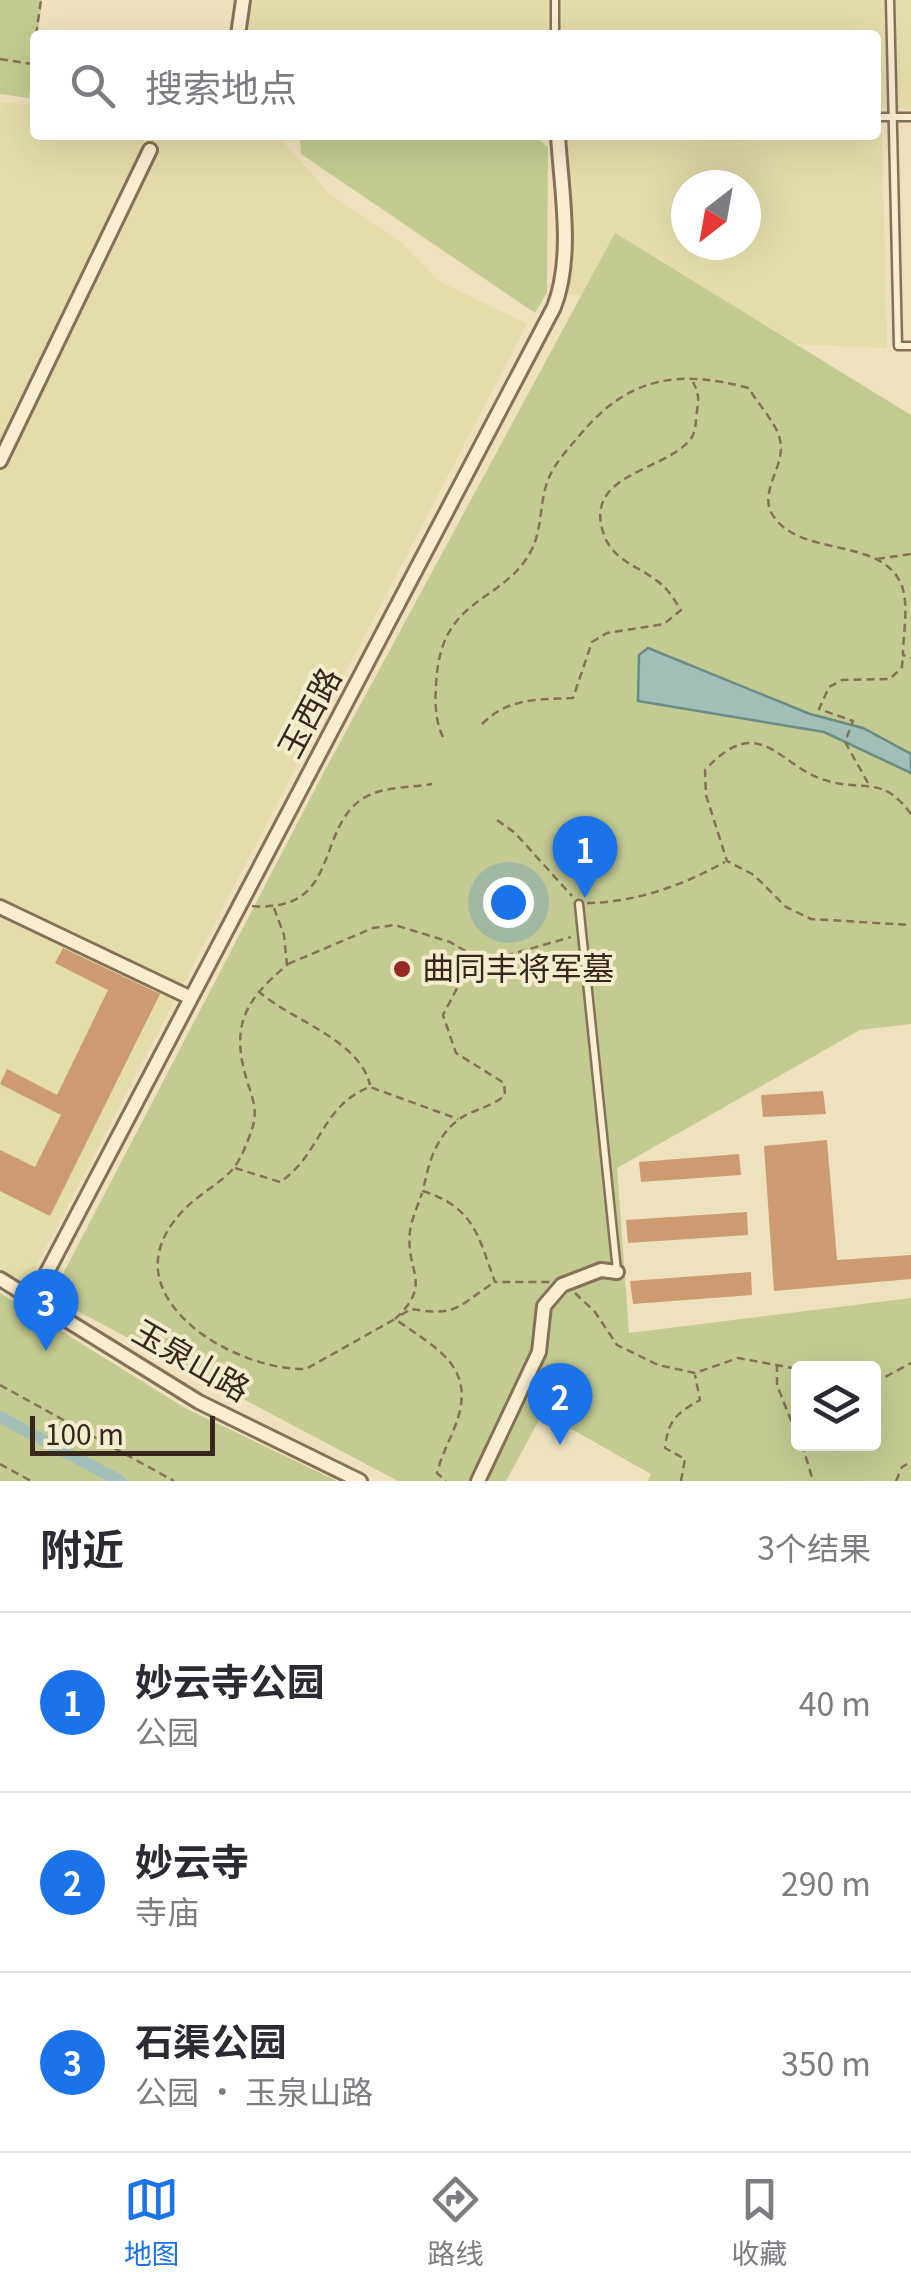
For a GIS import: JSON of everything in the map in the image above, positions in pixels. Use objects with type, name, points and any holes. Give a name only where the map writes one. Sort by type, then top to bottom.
[{"type":"street","points":[[239,30],[243,0]]},
{"type":"street","name":"玉西路","points":[[33,1299],[554,307],[562,287],[564,260],[558,140]]},
{"type":"street","points":[[0,460],[150,150]]},
{"type":"street","points":[[0,907],[191,998]]},
{"type":"street","points":[[478,1481],[539,1352],[544,1306],[562,1285],[601,1270],[617,1272]]},
{"type":"street","name":"玉泉山路","points":[[0,1279],[199,1402],[360,1481]]},
{"type":"lane","points":[[554,0],[556,30]]},
{"type":"lane","points":[[890,0],[898,346],[911,346]]},
{"type":"lane","points":[[881,117],[911,116]]},
{"type":"lane","points":[[579,904],[617,1272]]},
{"type":"path","points":[[37,30],[41,0]]},
{"type":"path","points":[[0,60],[30,64]]},
{"type":"path","points":[[444,736],[436,710],[437,659],[449,630],[533,546],[548,478],[565,452],[597,414],[642,384],[666,378],[748,388],[778,432],[781,450],[767,498],[771,514],[786,530],[875,559],[911,554]]},
{"type":"path","points":[[482,724],[495,711],[536,697],[573,698],[592,642],[607,632],[664,624],[681,610],[659,581],[622,559],[608,545],[601,521],[604,501],[614,486],[632,471],[688,442],[696,429],[700,394],[692,380]]},
{"type":"path","points":[[869,784],[846,742],[854,722],[819,709],[829,687],[842,680],[890,679],[902,666],[902,586],[875,559]]},
{"type":"path","points":[[903,655],[911,658]]},
{"type":"path","points":[[911,814],[888,789],[826,781],[776,748],[739,746],[719,755],[705,770],[706,795],[726,861],[754,876],[786,907],[811,919],[911,925]]},
{"type":"path","points":[[240,905],[274,908],[301,896],[326,866],[344,821],[361,800],[387,790],[432,784]]},
{"type":"path","points":[[497,820],[515,833],[579,904],[623,903],[690,881],[726,861]]},
{"type":"path","points":[[274,908],[284,935],[287,965]]},
{"type":"path","points":[[484,962],[450,942],[395,925],[373,928],[287,965],[248,1002],[239,1056],[255,1104],[254,1125],[234,1168],[188,1205],[160,1247],[160,1289],[193,1327],[214,1342],[270,1365],[306,1368],[412,1309],[451,1311],[468,1305],[495,1282],[542,1280],[562,1285],[595,1312],[617,1344],[658,1365],[695,1373],[738,1358],[791,1367]]},
{"type":"path","points":[[395,1319],[413,1302],[417,1291],[410,1234],[434,1148],[458,1119],[490,1109],[506,1095],[504,1083],[456,1052],[444,1015],[464,975],[484,962],[582,934]]},
{"type":"path","points":[[258,992],[281,1011],[355,1054],[366,1069],[370,1087]]},
{"type":"path","points":[[234,1168],[280,1182],[311,1153],[326,1120],[357,1092],[370,1087],[458,1119]]},
{"type":"path","points":[[423,1191],[447,1199],[478,1230],[495,1282]]},
{"type":"path","points":[[395,1319],[447,1356],[462,1378],[463,1400],[438,1473],[446,1481]]},
{"type":"path","points":[[881,1379],[911,1362]]},
{"type":"path","points":[[777,1363],[777,1386],[791,1421]]},
{"type":"path","points":[[681,1481],[685,1459],[665,1448],[674,1415],[700,1400],[695,1373]]},
{"type":"path","points":[[0,1385],[174,1481]]},
{"type":"path","points":[[804,1451],[813,1481]]},
{"type":"path","points":[[896,1481],[902,1466],[911,1462]]},
{"type":"path","points":[[0,1464],[31,1481]]},
{"type":"shaded area","points":[[247,0],[911,0],[911,108],[881,108],[881,30],[245,30]]},
{"type":"shaded area","points":[[0,102],[30,105],[30,140],[281,140],[330,194],[401,242],[439,281],[527,324],[27,1284],[0,1268]]},
{"type":"shaded area","points":[[882,133],[887,348],[795,344],[616,234],[582,295],[568,295],[566,140],[881,140]]},
{"type":"green space","points":[[0,0],[42,0],[38,30],[30,30],[29,98],[0,94]]},
{"type":"green space","points":[[300,140],[539,140],[548,147],[547,293],[535,313],[301,154]]},
{"type":"green space","points":[[615,233],[911,415],[911,1024],[860,1030],[617,1168],[629,1333],[911,1298],[911,1481],[648,1481],[651,1474],[543,1413],[506,1481],[398,1481],[51,1297],[324,772]]},
{"type":"green space","points":[[0,1293],[185,1408],[337,1481],[0,1481]]},
{"type":"water","points":[[648,648],[810,714],[863,728],[911,754],[911,773],[824,732],[638,701],[639,655]]},
{"type":"building","points":[[63,948],[160,994],[50,1216],[0,1191],[0,1150],[35,1167],[61,1115],[0,1084],[7,1069],[57,1095],[108,990],[55,963]]},
{"type":"building","points":[[823,1091],[826,1114],[763,1117],[761,1095]]},
{"type":"building","points":[[827,1140],[837,1260],[911,1255],[911,1279],[774,1291],[764,1146]]},
{"type":"building","points":[[739,1154],[741,1175],[641,1182],[639,1162]]},
{"type":"building","points":[[747,1212],[748,1235],[628,1243],[626,1220]]},
{"type":"building","points":[[751,1272],[752,1295],[633,1304],[630,1281]]},
{"type":"waterway","points":[[0,1417],[120,1481]]},
{"type":"place","name":"妙云寺公园","points":[[585,898]]},
{"type":"place","name":"曲同丰将军墓","points":[[402,969]]},
{"type":"place","name":"石渠公园","points":[[46,1351]]},
{"type":"place","name":"妙云寺","points":[[560,1445]]}]
